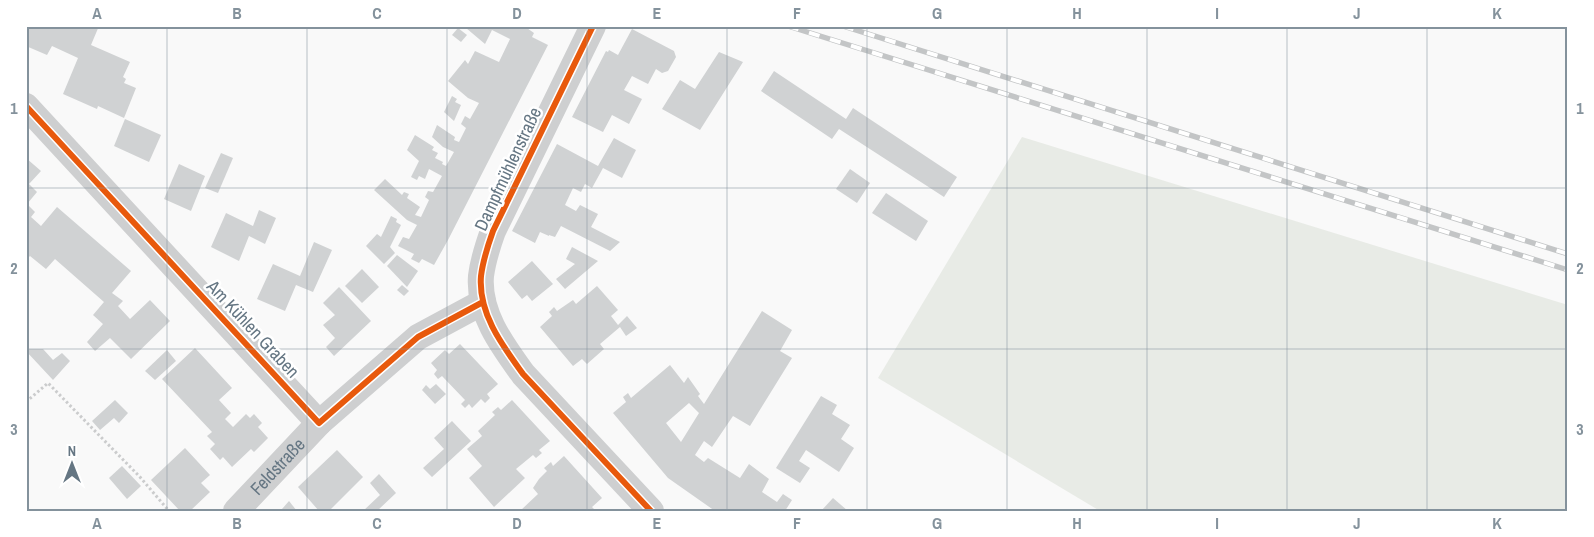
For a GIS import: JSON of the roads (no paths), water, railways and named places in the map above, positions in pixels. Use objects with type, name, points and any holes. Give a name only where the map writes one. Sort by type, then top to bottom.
[{"type":"street","name":"Dampfmühlenstraße","points":[[594,26],[493,231],[485,254],[481,277],[483,302],[492,326],[505,349],[523,374],[651,511]]},
{"type":"street","name":"Am Kühlen Graben","points":[[26,106],[319,423]]},
{"type":"street","points":[[319,423],[418,337],[483,302]]},
{"type":"street","name":"Feldstraße","points":[[236,511],[319,423]]},
{"type":"railway","points":[[788,26],[1568,270]]},
{"type":"railway","points":[[843,26],[1568,254]]}]
